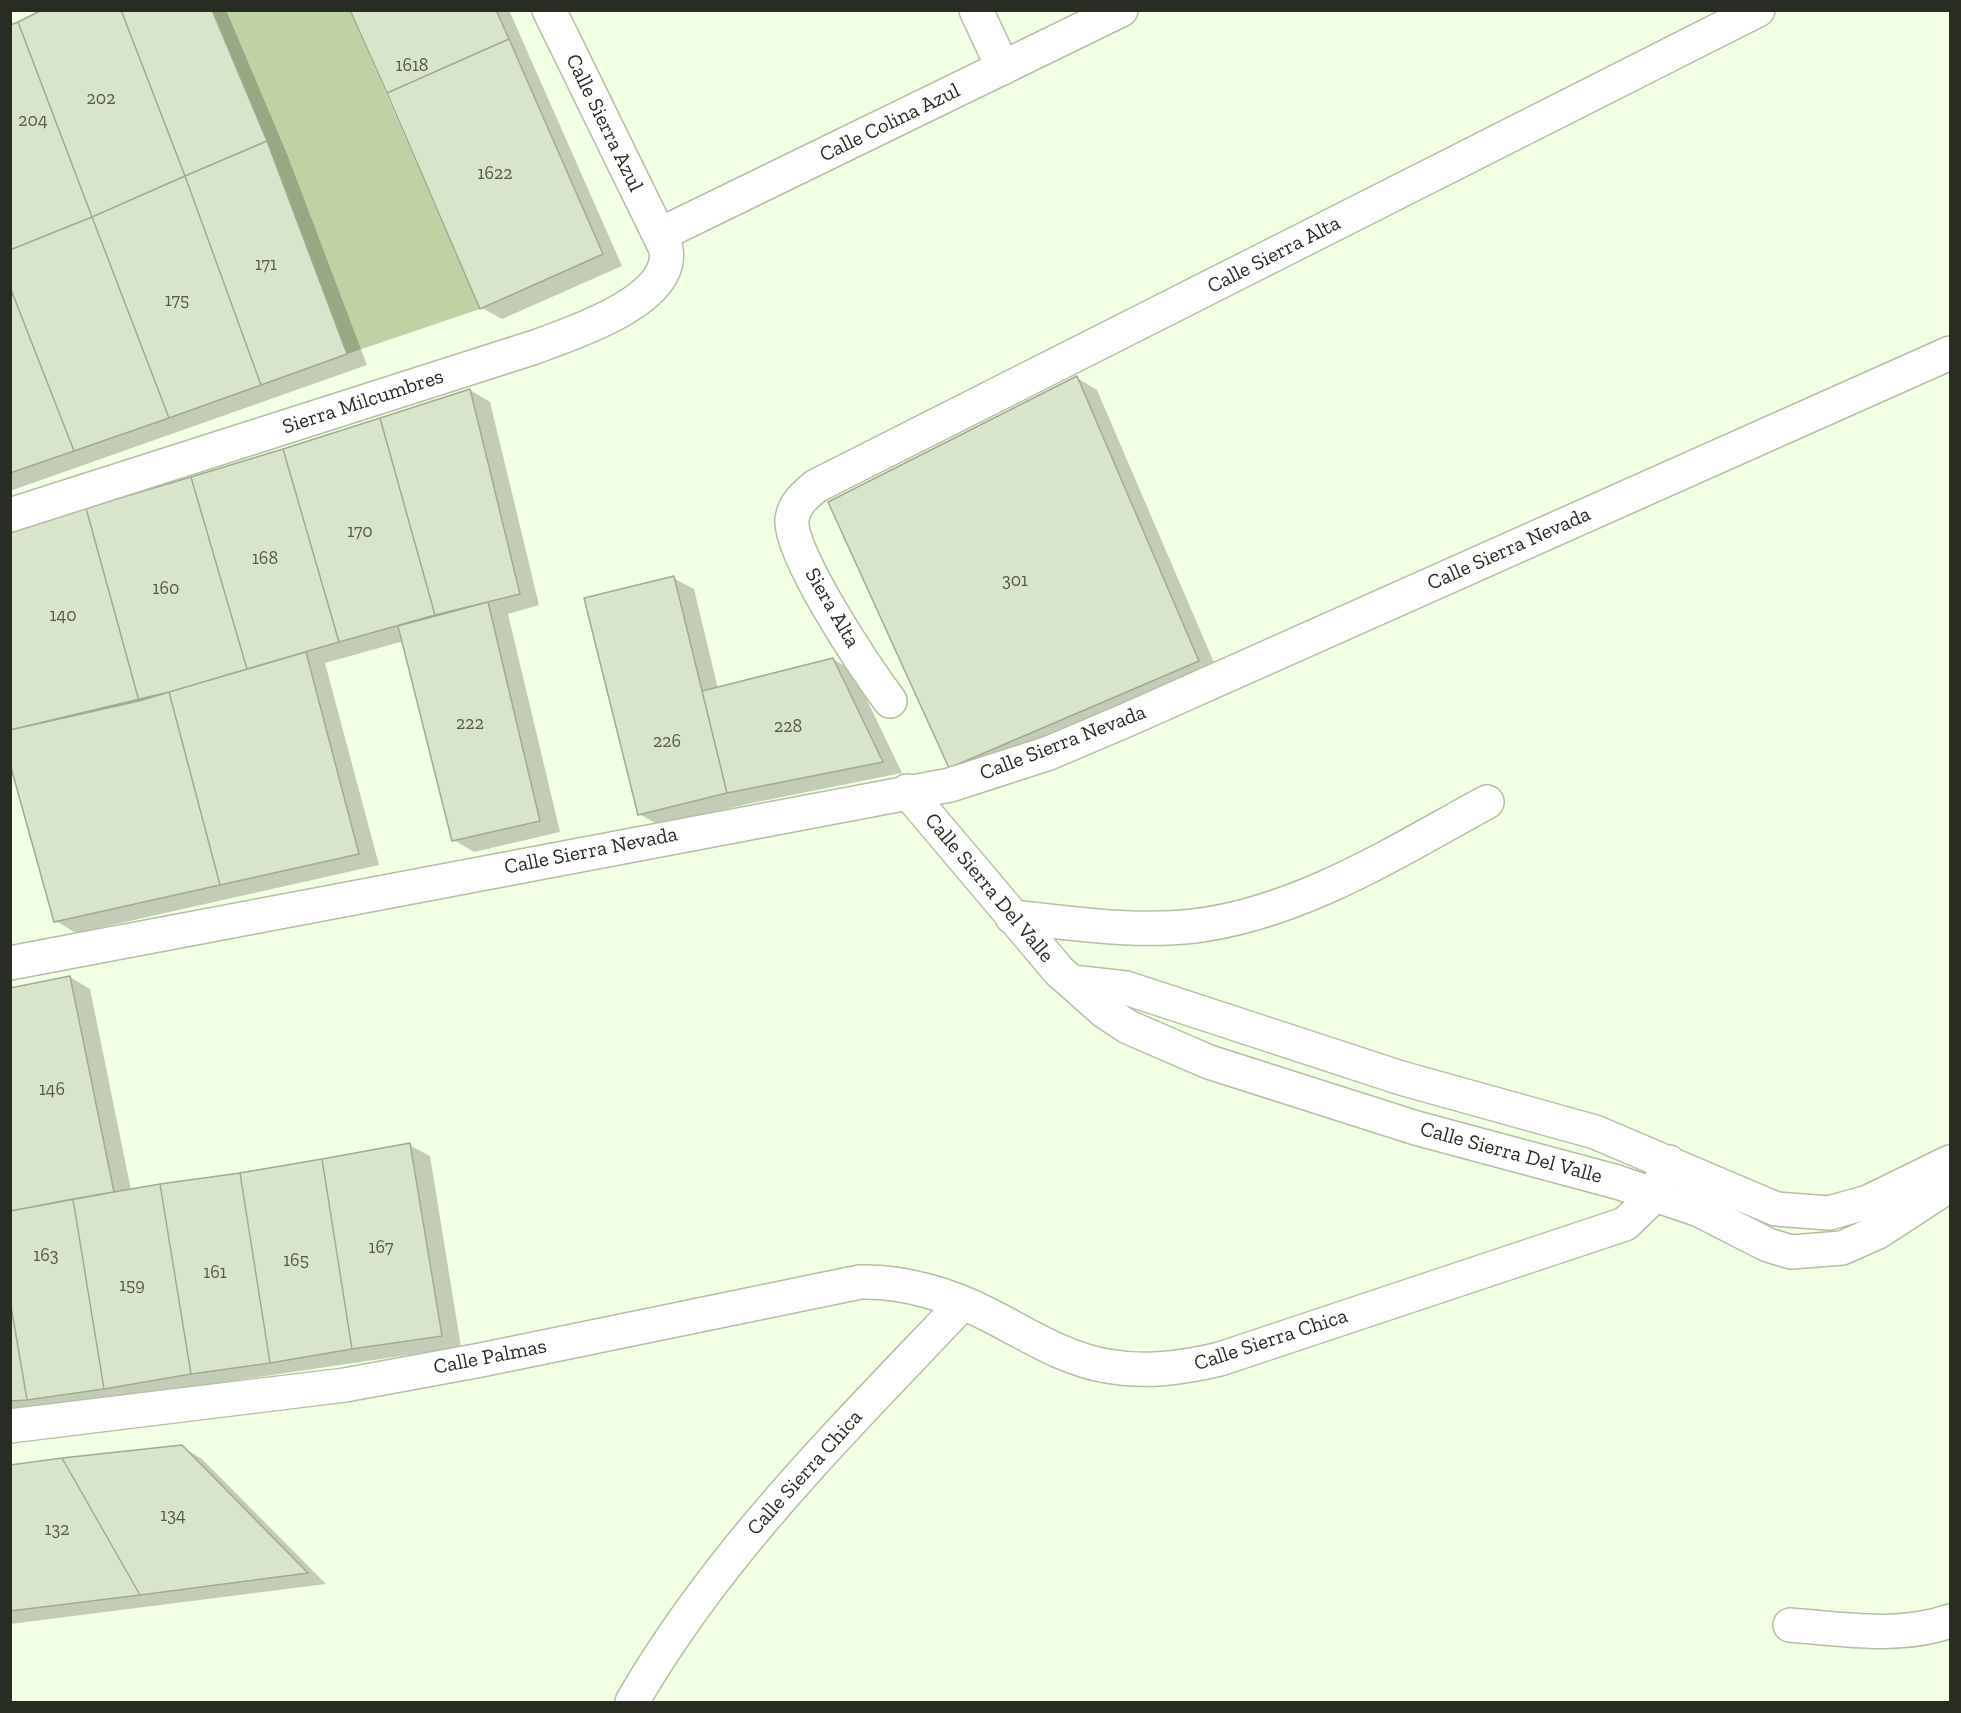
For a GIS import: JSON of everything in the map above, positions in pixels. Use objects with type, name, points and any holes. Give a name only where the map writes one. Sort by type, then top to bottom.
[{"type":"street","name":"Calle Sierra Azul","points":[[549,10],[659,235]]},
{"type":"street","points":[[976,10],[1003,68]]},
{"type":"street","name":"Calle Colina Azul","points":[[659,235],[1120,10]]},
{"type":"street","name":"Calle Sierra Alta","points":[[795,507],[816,486],[831,478],[1758,10]]},
{"type":"street","name":"Sierra Milcumbres","points":[[10,515],[532,348],[599,322],[625,307],[659,279],[667,257],[659,235]]},
{"type":"street","name":"Calle Sierra Nevada","points":[[10,963],[961,782],[1049,753],[1950,353]]},
{"type":"street","name":"Siera Alta","points":[[795,507],[792,519],[795,542],[821,593],[890,701]]},
{"type":"street","name":"Calle Sierra Del Valle","points":[[907,791],[1047,958],[1104,1011],[1128,1027],[1209,1062],[1416,1128],[1617,1182],[1699,1210],[1767,1245],[1791,1252],[1818,1252],[1842,1248],[1878,1232],[1950,1185]]},
{"type":"street","points":[[1012,917],[1131,928],[1193,926],[1242,917],[1312,893],[1396,852],[1487,802]]},
{"type":"street","name":"Calle Sierra Del Valle","points":[[1072,982],[1126,988],[1401,1078],[1585,1129],[1669,1162],[1776,1209],[1829,1213],[1868,1202],[1950,1162]]},
{"type":"street","name":"Calle Sierra Chica","points":[[632,1702],[711,1581],[764,1517],[963,1303],[1070,1356],[1115,1367],[1144,1370],[1182,1368],[1220,1359],[1625,1224],[1655,1195],[1669,1162]]},
{"type":"street","name":"Calle Palmas","points":[[10,1426],[345,1385],[860,1282],[906,1286],[963,1303]]},
{"type":"street","points":[[1790,1625],[1900,1630],[1950,1621]]},
{"type":"green space","points":[[212,11],[350,11],[480,309],[347,354],[267,141]]},
{"type":"building","points":[[42,10],[121,10],[185,176],[92,217],[18,22]]},
{"type":"building","points":[[121,10],[212,10],[267,141],[185,176]]},
{"type":"building","points":[[350,10],[496,10],[509,39],[387,93]]},
{"type":"building","points":[[18,22],[92,217],[10,250],[10,25]]},
{"type":"building","points":[[509,39],[603,254],[480,309],[387,93]]},
{"type":"building","points":[[267,141],[347,354],[261,385],[185,176]]},
{"type":"building","points":[[185,176],[261,385],[169,418],[92,217]]},
{"type":"building","points":[[92,217],[169,418],[74,451],[10,287],[10,250]]},
{"type":"building","points":[[10,287],[74,451],[10,473]]},
{"type":"building","points":[[1077,376],[1199,661],[949,768],[828,502]]},
{"type":"building","points":[[470,389],[520,594],[435,615],[380,418]]},
{"type":"building","points":[[380,418],[435,615],[339,642],[283,449]]},
{"type":"building","points":[[283,449],[339,642],[247,669],[191,477]]},
{"type":"building","points":[[191,477],[247,669],[139,701],[86,508]]},
{"type":"building","points":[[86,508],[139,701],[10,730],[10,532]]},
{"type":"building","points":[[674,576],[727,793],[638,815],[584,598]]},
{"type":"building","points":[[488,602],[540,821],[452,841],[398,626]]},
{"type":"building","points":[[306,652],[359,854],[220,885],[169,692]]},
{"type":"building","points":[[833,658],[883,762],[727,793],[702,691]]},
{"type":"building","points":[[169,692],[220,885],[54,922],[10,764],[10,730]]},
{"type":"building","points":[[70,976],[114,1192],[10,1211],[10,988]]},
{"type":"building","points":[[410,1143],[442,1336],[352,1349],[322,1159]]},
{"type":"building","points":[[322,1159],[352,1349],[270,1363],[240,1173]]},
{"type":"building","points":[[240,1173],[270,1363],[191,1374],[160,1184]]},
{"type":"building","points":[[160,1184],[191,1374],[104,1389],[73,1199]]},
{"type":"building","points":[[73,1199],[104,1389],[27,1400],[10,1300],[10,1211]]},
{"type":"building","points":[[10,1300],[27,1400],[10,1401]]},
{"type":"building","points":[[182,1445],[308,1573],[140,1595],[62,1458]]},
{"type":"building","points":[[62,1458],[140,1595],[10,1611],[10,1465]]}]
